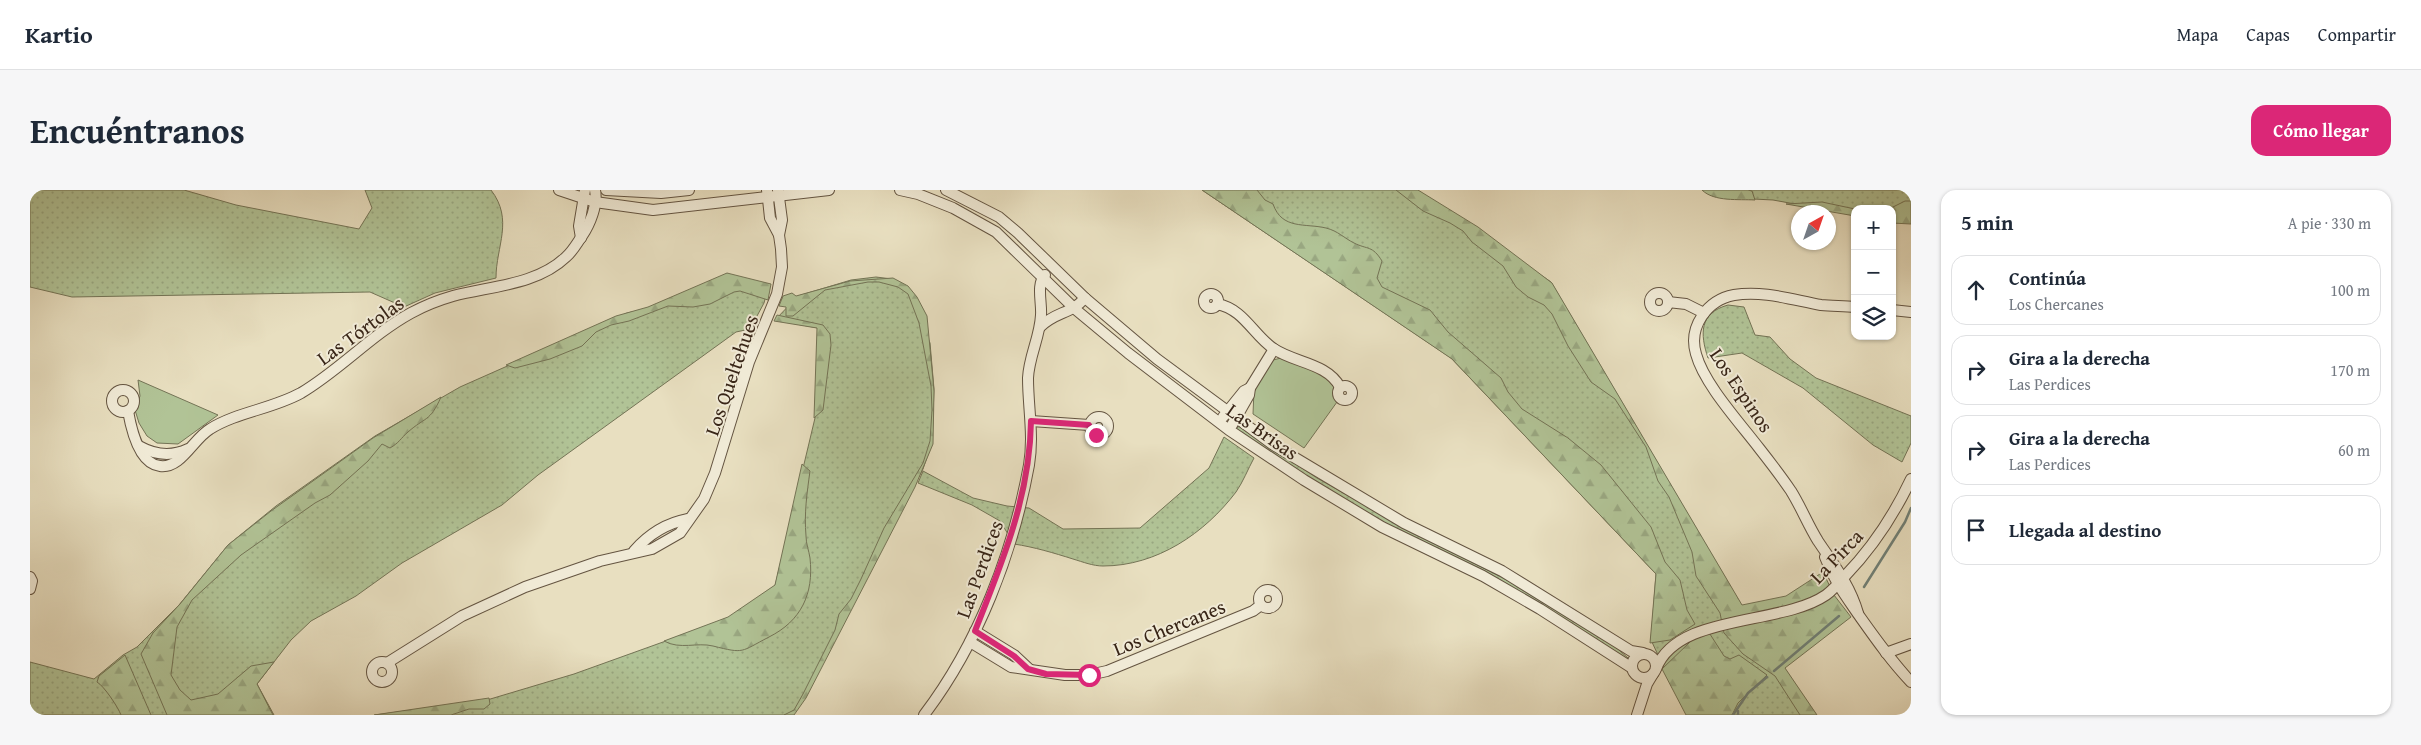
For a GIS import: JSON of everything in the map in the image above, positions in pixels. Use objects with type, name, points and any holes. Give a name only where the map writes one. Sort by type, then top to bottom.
[{"type":"street","points":[[560,190],[585,195],[595,202],[653,210],[699,207],[767,193],[829,190]]},
{"type":"street","name":"Las Tórtolas","points":[[128,411],[139,446],[153,452],[166,454],[188,448],[200,436],[218,425],[275,405],[300,393],[383,331],[410,314],[451,297],[532,277],[561,262],[573,250],[589,227],[595,202],[595,190]]},
{"type":"street","points":[[606,190],[661,193],[689,190]]},
{"type":"street","name":"Las Brisas","points":[[946,190],[999,217],[1018,232],[1085,298],[1157,359],[1226,412],[1302,463],[1372,504],[1502,572],[1631,651],[1646,654]]},
{"type":"street","name":"Las Brisas","points":[[911,191],[953,208],[996,232],[1075,309],[1128,353],[1229,430],[1345,506],[1382,527],[1483,576],[1540,609],[1634,671]]},
{"type":"street","name":"Los Queltehues","points":[[767,193],[770,218],[779,235]]},
{"type":"street","name":"Los Queltehues","points":[[387,663],[430,634],[501,598],[574,569],[634,551],[652,549],[680,533],[688,519],[704,499],[715,473],[741,387],[775,302],[782,267],[779,235],[782,220],[779,193]]},
{"type":"street","points":[[580,238],[579,226],[585,195]]},
{"type":"street","points":[[1042,278],[1052,267]]},
{"type":"street","name":"Las Perdices","points":[[924,715],[970,642],[1002,566],[1019,507],[1029,463],[1031,421],[1028,378],[1033,347],[1040,327],[1042,278]]},
{"type":"street","points":[[1668,302],[1686,304],[1704,313],[1716,302],[1734,295],[1770,296],[1821,305],[1851,307]]},
{"type":"street","points":[[1040,327],[1054,316],[1075,309],[1085,298]]},
{"type":"street","points":[[1217,304],[1235,310],[1274,349],[1330,374],[1340,387]]},
{"type":"street","points":[[1896,310],[1911,312]]},
{"type":"street","name":"Los Espinos","points":[[1704,313],[1699,320],[1695,335],[1696,353],[1702,369],[1729,409],[1791,492],[1840,581],[1852,594],[1858,613],[1886,653],[1911,682]]},
{"type":"street","points":[[1229,430],[1249,396],[1250,388],[1274,349]]},
{"type":"street","points":[[1219,422],[1244,391],[1250,388]]},
{"type":"street","points":[[1031,421],[1089,425]]},
{"type":"street","name":"La Pirca","points":[[1646,654],[1659,655],[1693,634],[1709,628],[1797,609],[1825,596],[1876,541],[1892,517],[1911,479]]},
{"type":"street","points":[[30,576],[32,581],[30,588]]},
{"type":"street","name":"Los Chercanes","points":[[970,642],[1011,667],[1046,674],[1089,675],[1107,671],[1253,611],[1261,605]]},
{"type":"street","name":"Los Chercanes","points":[[975,631],[1014,656],[1028,669]]},
{"type":"street","points":[[1886,653],[1911,644]]},
{"type":"street","name":"La Pirca","points":[[1637,715],[1654,671],[1671,649]]},
{"type":"street","points":[[1634,671],[1642,678],[1654,671],[1656,662],[1646,654],[1633,660],[1634,671],[1643,696]]},
{"type":"green space","points":[[30,190],[184,190],[236,205],[359,229],[372,208],[365,190],[491,190],[498,201],[503,223],[496,278],[435,293],[404,307],[370,292],[72,297],[30,287]]},
{"type":"green space","points":[[1202,190],[1417,190],[1551,282],[1742,606],[1816,715],[1692,715],[1665,670],[1651,640],[1656,574],[1451,358]]},
{"type":"green space","points":[[1202,190],[1257,190],[1265,200],[1273,204],[1282,218],[1288,222],[1330,229],[1354,243],[1375,252],[1382,261],[1377,278],[1382,287],[1430,310],[1448,332],[1501,378],[1508,392],[1522,409],[1568,438],[1601,465],[1651,527],[1665,562],[1680,580],[1687,610],[1695,624],[1670,640],[1650,643],[1656,574],[1452,359]]},
{"type":"green space","points":[[1396,190],[1418,190],[1478,227],[1552,283],[1742,605],[1786,596],[1823,572],[1834,595],[1851,617],[1785,668],[1817,715],[1800,715],[1775,676],[1743,654],[1724,633],[1720,613],[1696,576],[1692,552],[1669,497],[1658,481],[1646,447],[1615,399],[1591,382],[1568,346],[1552,314],[1544,305],[1528,297],[1516,287],[1503,266],[1472,242],[1463,231],[1423,211]]},
{"type":"green space","points":[[1702,190],[1748,190],[1752,191],[1755,200],[1720,198],[1707,194]]},
{"type":"green space","points":[[1705,190],[1911,190],[1911,223],[1896,212],[1896,205],[1851,205],[1851,214],[1836,212],[1836,205],[1800,205],[1773,200],[1734,198]]},
{"type":"green space","points":[[1905,201],[1911,201],[1911,224],[1896,223],[1896,206]]},
{"type":"green space","points":[[1822,202],[1851,208],[1851,215],[1836,213],[1836,205],[1786,204]]},
{"type":"green space","points":[[727,273],[771,284],[768,300],[740,291],[710,304],[693,307],[668,306],[629,321],[611,325],[596,332],[582,346],[550,359],[515,368],[506,365],[616,316],[648,307]]},
{"type":"green space","points":[[876,277],[892,279],[907,287],[930,343],[934,389],[932,443],[923,469],[793,715],[375,715],[487,700],[574,674],[727,619],[775,586],[815,418],[818,328],[775,320],[798,296],[851,280]]},
{"type":"green space","points":[[893,278],[908,286],[917,297],[927,316],[934,391],[933,444],[915,487],[806,698],[794,715],[784,715],[794,710],[803,694],[835,630],[839,614],[851,599],[884,528],[923,463],[930,441],[932,410],[931,386],[919,323],[908,294],[898,287],[879,282],[868,282],[825,290],[793,316],[786,316],[786,307],[779,306],[783,296],[792,293],[796,296],[850,281]]},
{"type":"green space","points":[[769,284],[764,303],[750,329],[736,332],[538,475],[502,505],[402,563],[356,596],[311,621],[291,640],[257,684],[274,715],[30,715],[30,662],[94,679],[123,655],[137,647],[179,605],[228,545],[276,506],[375,436],[460,387],[627,313]]},
{"type":"green space","points":[[1728,305],[1744,307],[1755,335],[1770,337],[1790,359],[1816,378],[1911,416],[1911,443],[1902,462],[1873,445],[1803,388],[1742,353],[1708,358],[1703,333],[1704,326],[1712,313]]},
{"type":"green space","points":[[777,315],[823,325],[830,334],[831,345],[823,410],[814,418],[817,328],[774,321]]},
{"type":"green space","points":[[1281,358],[1308,368],[1327,378],[1334,388],[1337,402],[1304,448],[1253,414],[1254,390],[1273,360]]},
{"type":"green space","points":[[138,380],[218,415],[178,444],[157,443],[147,436],[139,423],[135,410],[140,396]]},
{"type":"green space","points":[[441,397],[434,411],[396,444],[390,448],[382,444],[368,461],[330,495],[315,503],[241,555],[192,600],[177,627],[171,675],[180,690],[191,700],[218,694],[251,666],[274,662],[257,684],[273,715],[167,715],[141,654],[153,633],[180,604],[228,545],[271,511],[373,438]]},
{"type":"green space","points":[[1238,426],[1317,478],[1391,520],[1522,588],[1611,643],[1628,658],[1312,482],[1236,429]]},
{"type":"green space","points":[[1224,437],[1254,458],[1236,492],[1210,521],[1178,544],[1161,553],[1123,565],[1103,566],[1088,564],[1044,550],[1014,544],[1000,521],[972,505],[918,483],[923,471],[973,498],[1007,506],[1029,508],[1063,529],[1140,528],[1209,468]]},
{"type":"green space","points":[[802,464],[810,471],[805,519],[811,571],[807,595],[797,614],[780,630],[747,649],[737,651],[707,645],[676,645],[664,641],[728,617],[775,585]]},
{"type":"green space","points":[[1708,631],[1724,656],[1730,659],[1739,655],[1767,675],[1738,703],[1732,715],[1686,715],[1662,669],[1691,641]]},
{"type":"green space","points":[[125,655],[151,715],[121,715],[110,697],[97,682],[99,676]]},
{"type":"green space","points":[[489,698],[490,704],[484,709],[469,709],[451,715],[374,715]]},
{"type":"waterway","points":[[1864,587],[1905,522],[1911,508]]},
{"type":"waterway","points":[[1774,671],[1839,616]]},
{"type":"waterway","points":[[1733,715],[1748,693],[1767,677]]},
{"type":"route","points":[[1089,675],[1046,674],[1028,669],[1014,656],[975,631],[1002,566],[1019,507],[1029,463],[1031,421],[1089,425],[1091,431],[1096,435]]}]
